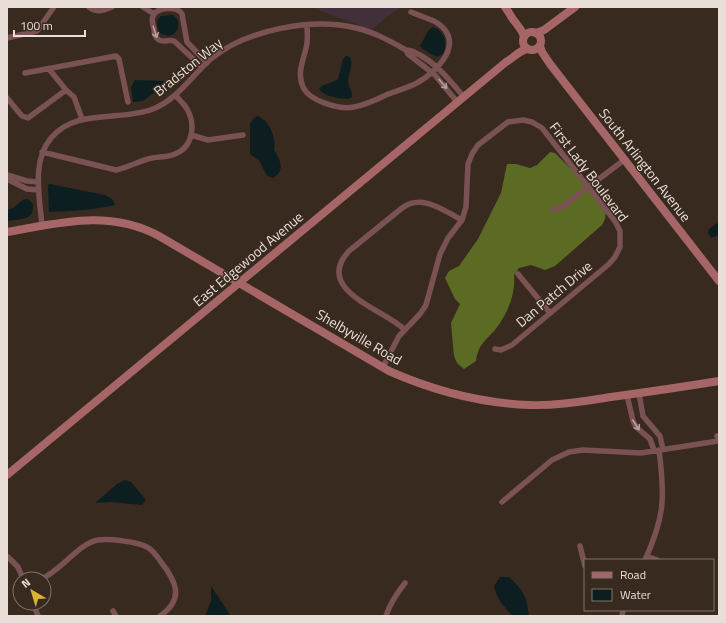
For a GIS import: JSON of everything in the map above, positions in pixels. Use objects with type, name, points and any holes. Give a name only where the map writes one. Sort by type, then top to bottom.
[{"type":"main road","points":[[505,7],[513,17],[540,36],[541,43]]},
{"type":"main road","points":[[506,62],[527,34],[544,30],[575,7]]},
{"type":"main road","points":[[513,17],[514,21],[522,31],[524,45],[530,50]]},
{"type":"main road","points":[[506,62],[520,51],[537,49],[556,22]]},
{"type":"main road","name":"South Arlington Avenue","points":[[541,43],[542,52],[550,64],[719,281]]},
{"type":"main road","name":"South Arlington Avenue","points":[[530,50],[545,62],[550,64]]},
{"type":"main road","name":"East Edgewood Avenue","points":[[7,475],[506,62]]},
{"type":"main road","name":"Shelbyville Road","points":[[7,232],[74,221],[114,221],[133,225],[157,234],[383,367],[440,391],[469,398],[515,404],[580,402],[719,381]]},
{"type":"street","points":[[7,38],[37,31],[54,7]]},
{"type":"street","points":[[89,7],[94,11],[100,12],[112,7]]},
{"type":"street","points":[[143,7],[154,14]]},
{"type":"street","points":[[202,67],[174,41],[161,41],[157,38],[154,34],[152,20],[154,14],[160,10],[173,8],[179,10],[182,16],[187,42],[207,63]]},
{"type":"street","points":[[307,25],[307,44],[300,69],[300,78],[304,90],[315,100],[341,107],[354,107],[415,84],[434,69],[448,53],[450,43],[448,35],[444,29],[439,24],[411,12]]},
{"type":"street","name":"Bradston Way","points":[[42,226],[38,182],[39,165],[42,152],[50,139],[56,133],[65,126],[82,119],[140,114],[157,107],[175,95],[202,67],[228,47],[252,37],[284,28],[307,25],[336,24],[356,28],[375,34],[406,50],[408,54],[434,69],[443,84],[461,100]]},
{"type":"street","points":[[25,73],[116,56],[119,59],[128,102]]},
{"type":"street","points":[[49,68],[66,90],[74,97],[82,119]]},
{"type":"street","points":[[7,98],[22,116],[28,118],[66,90]]},
{"type":"street","points":[[42,152],[116,170],[123,169],[148,159],[167,157],[181,152],[188,145],[192,124],[189,113],[175,95]]},
{"type":"street","name":"First Lady Boulevard","points":[[462,220],[466,207],[468,164],[472,154],[478,145],[504,124],[516,120],[526,120],[538,125],[545,131],[589,187],[617,225],[621,235],[620,247]]},
{"type":"street","points":[[191,135],[208,140],[243,135]]},
{"type":"street","points":[[553,209],[562,208],[624,160]]},
{"type":"street","points":[[7,175],[27,181],[38,182]]},
{"type":"street","points":[[7,179],[28,189],[39,190]]},
{"type":"street","points":[[383,367],[399,336],[424,308],[428,300],[440,254],[445,244],[462,220],[423,202],[412,202],[402,208],[349,251],[342,260],[339,273],[345,290],[350,295],[394,321],[404,329]]},
{"type":"street","name":"Dan Patch Drive","points":[[495,349],[501,350],[508,348],[609,264],[615,257],[620,247]]},
{"type":"street","points":[[518,274],[550,313]]},
{"type":"street","points":[[639,393],[643,416],[660,436],[659,450],[663,478],[663,504],[659,526],[646,558]]},
{"type":"street","points":[[627,395],[633,421],[636,427],[650,439],[659,450]]},
{"type":"street","points":[[502,502],[552,460],[570,452],[583,450],[642,453],[718,441],[717,436]]},
{"type":"street","points":[[52,573],[84,546],[98,540],[138,543],[146,546],[153,551],[171,574],[174,583],[176,593],[174,602],[170,608],[160,616]]},
{"type":"street","points":[[580,546],[584,562]]},
{"type":"street","points":[[8,557],[18,567],[20,571]]},
{"type":"street","points":[[386,616],[389,607],[405,583]]},
{"type":"shaded area","points":[[311,7],[400,7],[371,30]]},
{"type":"green space","points":[[550,152],[555,153],[589,187],[606,210],[605,219],[602,225],[555,266],[545,270],[531,265],[519,268],[514,275],[514,290],[507,311],[495,330],[480,347],[476,361],[464,369],[457,363],[454,356],[451,323],[460,304],[455,299],[445,278],[449,271],[459,266],[478,239],[501,193],[507,164],[516,164],[530,168],[537,165]]},
{"type":"water","points":[[173,15],[178,20],[176,32],[170,36],[161,34],[157,25],[158,19],[161,16]]},
{"type":"water","points":[[433,27],[442,34],[445,39],[445,50],[443,54],[439,56],[432,55],[420,46],[428,31]]},
{"type":"water","points":[[346,56],[350,57],[351,60],[348,82],[352,97],[344,99],[324,94],[319,89],[338,79],[343,59]]},
{"type":"water","points":[[135,80],[164,81],[166,84],[143,101],[133,102],[131,87]]},
{"type":"water","points":[[257,116],[265,121],[271,130],[275,146],[274,150],[280,161],[281,168],[277,175],[273,178],[267,176],[259,160],[250,153],[250,124]]},
{"type":"water","points":[[50,184],[105,195],[113,200],[115,205],[74,211],[49,212],[48,185]]},
{"type":"water","points":[[24,199],[28,199],[33,204],[31,214],[25,218],[7,221],[7,210],[13,208]]},
{"type":"water","points":[[719,222],[719,235],[711,238],[708,233],[709,229]]},
{"type":"water","points":[[125,480],[131,482],[146,500],[142,505],[111,502],[95,503],[117,484]]},
{"type":"water","points":[[500,577],[509,577],[524,594],[527,603],[528,616],[513,616],[501,602],[494,586]]},
{"type":"water","points":[[211,586],[231,616],[205,616],[211,601]]}]
